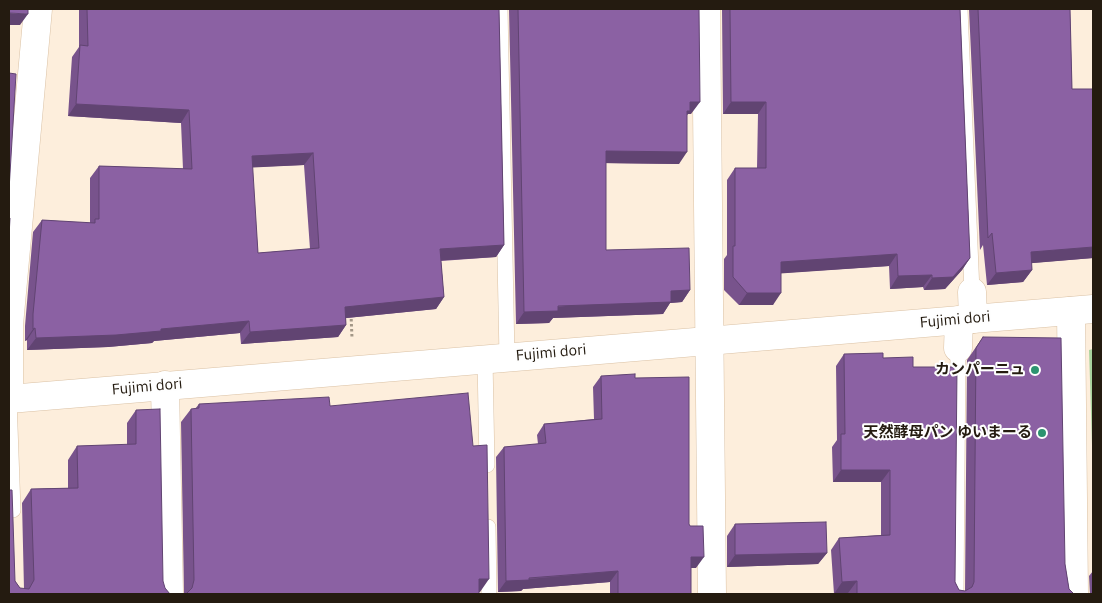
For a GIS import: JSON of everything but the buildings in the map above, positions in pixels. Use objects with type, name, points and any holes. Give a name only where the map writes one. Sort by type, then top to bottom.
[{"type":"street","points":[[9,399],[9,325],[38,9]]},
{"type":"street","points":[[706,9],[712,594]]},
{"type":"street","points":[[958,348],[972,292]]},
{"type":"street","points":[[1074,594],[1082,310]]},
{"type":"street","name":"Fujimi dori","points":[[9,399],[1082,310]]},
{"type":"street","points":[[165,386],[169,594]]},
{"type":"lane","points":[[487,476],[496,358],[500,9]]},
{"type":"lane","points":[[960,9],[972,292]]},
{"type":"lane","points":[[956,594],[958,348]]},
{"type":"lane","points":[[9,399],[13,526]]},
{"type":"lane","points":[[488,516],[490,594]]},
{"type":"path","points":[[350,310],[354,370]]},
{"type":"green space","points":[[1093,349],[1093,477],[1089,350]]},
{"type":"place","name":"カンパーニュ","points":[[1035,370]]},
{"type":"place","name":"天然酵母パン ゆいまーる","points":[[1042,433]]}]
